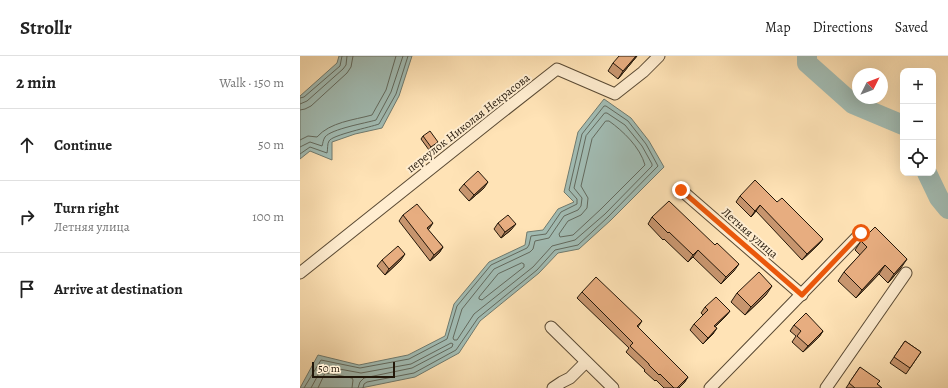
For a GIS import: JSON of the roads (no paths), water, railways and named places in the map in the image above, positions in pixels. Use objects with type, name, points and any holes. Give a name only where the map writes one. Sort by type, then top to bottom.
[{"type":"street","name":"переулок Николая Некрасова","points":[[300,273],[557,69],[614,94],[643,72],[659,56]]},
{"type":"street","name":"Летняя улица","points":[[681,190],[802,295]]},
{"type":"street","points":[[710,388],[861,233]]},
{"type":"street","points":[[826,388],[906,273]]},
{"type":"street","points":[[551,327],[613,388]]},
{"type":"street","points":[[553,388],[570,378],[586,362]]},
{"type":"water","points":[[339,56],[412,56],[399,96],[382,128],[355,134],[332,142],[332,160],[310,151],[300,159],[300,96],[337,63]]},
{"type":"water","points":[[604,99],[631,118],[649,141],[664,167],[611,220],[579,249],[558,253],[539,273],[480,321],[459,353],[415,377],[361,388],[300,388],[318,355],[359,365],[408,355],[445,336],[454,304],[489,262],[525,245],[527,232],[543,230],[558,209],[574,202],[564,192],[578,132]]},
{"type":"waterway","points":[[807,56],[807,63],[853,104],[900,124]]},
{"type":"waterway","points":[[928,176],[939,198],[948,209]]}]
